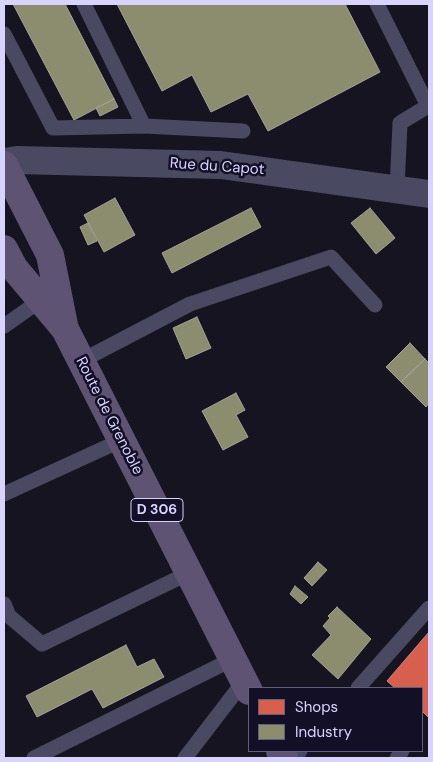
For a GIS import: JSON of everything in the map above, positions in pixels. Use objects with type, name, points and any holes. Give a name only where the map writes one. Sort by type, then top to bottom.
[{"type":"main road","name":"Route de Grenoble","points":[[4,163],[50,255],[65,329]]},
{"type":"main road","name":"Route de Grenoble","points":[[4,249],[14,268],[65,329],[242,677]]},
{"type":"street","name":"Rue du Capot","points":[[4,163],[17,160],[221,165],[429,194]]},
{"type":"lane","points":[[84,4],[144,126]]},
{"type":"lane","points":[[377,4],[429,106],[400,123],[397,189]]},
{"type":"lane","points":[[4,34],[53,128],[144,126],[243,131]]},
{"type":"lane","points":[[81,361],[190,304],[331,257],[375,305]]},
{"type":"lane","points":[[4,326],[41,300]]},
{"type":"lane","points":[[4,494],[122,440]]},
{"type":"lane","points":[[4,604],[9,616],[42,644],[189,573]]},
{"type":"lane","points":[[359,687],[429,608]]},
{"type":"lane","points":[[34,758],[242,677]]},
{"type":"lane","points":[[185,758],[242,677]]},
{"type":"building: Shops","points":[[429,632],[429,718],[423,712],[423,687],[394,687],[387,681]]},
{"type":"building: Industry","points":[[13,4],[65,4],[114,99],[74,120]]},
{"type":"building: Industry","points":[[117,4],[345,4],[380,72],[268,131],[248,94],[211,112],[192,75],[162,91]]},
{"type":"building: Industry","points":[[114,99],[118,107],[100,116],[96,108]]},
{"type":"building: Industry","points":[[115,198],[135,235],[104,252],[84,215]]},
{"type":"building: Industry","points":[[251,208],[261,227],[172,273],[162,253]]},
{"type":"building: Industry","points":[[370,208],[395,238],[376,254],[351,223]]},
{"type":"building: Industry","points":[[88,223],[97,241],[88,245],[80,227]]},
{"type":"building: Industry","points":[[197,317],[211,348],[186,359],[173,328]]},
{"type":"building: Industry","points":[[410,343],[425,359],[401,382],[386,367]]},
{"type":"building: Industry","points":[[425,359],[429,363],[429,403],[426,407],[401,382]]},
{"type":"building: Industry","points":[[236,393],[245,410],[236,415],[248,437],[223,450],[202,411]]},
{"type":"building: Industry","points":[[318,562],[327,570],[312,586],[304,578]]},
{"type":"building: Industry","points":[[295,586],[308,597],[301,604],[290,594]]},
{"type":"building: Industry","points":[[337,607],[371,639],[338,679],[312,655],[331,635],[323,626],[330,618],[328,616]]},
{"type":"building: Industry","points":[[126,645],[137,667],[154,659],[164,677],[103,708],[92,689],[37,717],[26,696]]}]
